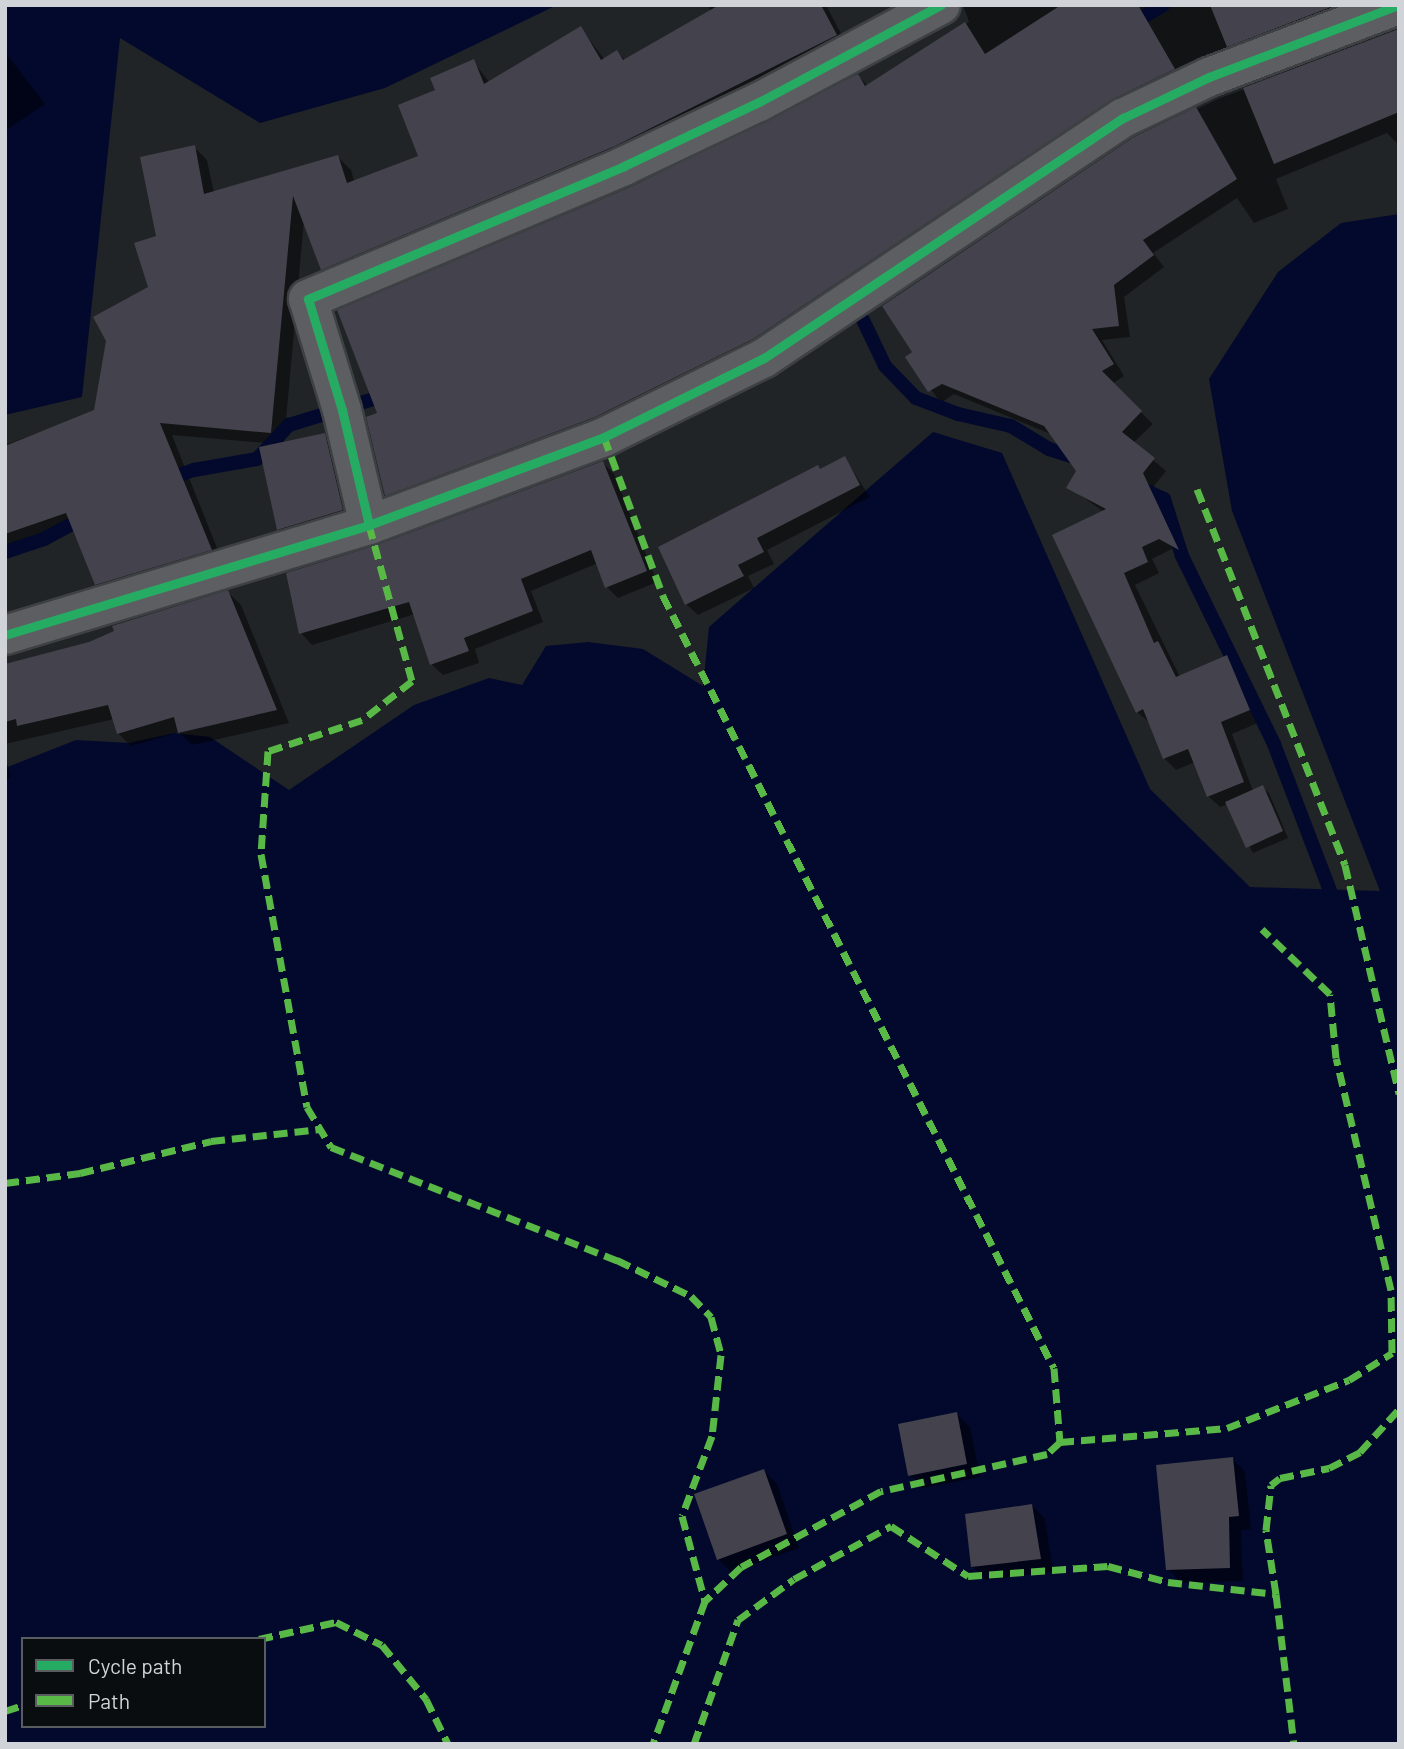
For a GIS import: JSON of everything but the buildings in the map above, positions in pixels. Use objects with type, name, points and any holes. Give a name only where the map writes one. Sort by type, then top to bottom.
[{"type":"street","points":[[369,525],[342,410],[308,299],[624,166],[759,102],[941,5]]},
{"type":"street","points":[[5,635],[369,525],[604,437],[764,358],[1123,118],[1209,77],[1399,5]]},
{"type":"water","points":[[5,5],[557,5],[385,88],[260,123],[120,38],[82,397],[5,415]]},
{"type":"water","points":[[1399,214],[1399,1744],[5,1744],[5,768],[76,740],[129,743],[174,733],[210,737],[289,790],[414,705],[489,678],[522,685],[546,646],[588,642],[643,649],[703,686],[709,627],[933,432],[1002,453],[1150,789],[1250,887],[1380,891],[1232,511],[1209,379],[1278,272],[1341,223]]},
{"type":"waterway","points":[[1128,26],[1163,5]]},
{"type":"waterway","points":[[863,320],[885,366],[916,398],[958,414],[1011,426],[1049,449],[1080,459]]},
{"type":"waterway","points":[[166,480],[194,470],[257,459],[289,425],[390,394]]},
{"type":"waterway","points":[[1136,486],[1164,499],[1182,556],[1274,744],[1336,906]]},
{"type":"waterway","points":[[5,552],[44,539],[87,516]]},
{"type":"marked path","points":[[604,437],[663,596],[1054,1368],[1060,1442],[1047,1454],[881,1491],[741,1567],[705,1601],[653,1744]]},
{"type":"marked path","points":[[1197,489],[1345,865],[1399,1094]]},
{"type":"marked path","points":[[369,525],[412,681],[362,720],[268,751],[261,854],[307,1107],[331,1147],[617,1260],[691,1296],[711,1317],[721,1355],[712,1436],[682,1516],[705,1601]]},
{"type":"marked path","points":[[1060,1442],[1227,1428],[1349,1380],[1392,1353],[1391,1290],[1336,1058],[1330,994],[1262,929]]},
{"type":"marked path","points":[[5,1183],[80,1173],[211,1141],[320,1129]]},
{"type":"marked path","points":[[1276,1594],[1266,1530],[1271,1485],[1280,1478],[1329,1468],[1360,1452],[1399,1409]]},
{"type":"marked path","points":[[694,1744],[738,1620],[794,1579],[891,1526],[968,1576],[1108,1566],[1168,1582],[1276,1594],[1294,1744]]},
{"type":"marked path","points":[[266,1637],[336,1622],[382,1645],[426,1699],[448,1744]]},
{"type":"marked path","points":[[5,1711],[21,1706]]},
{"type":"cycle path","points":[[369,525],[342,410],[308,299],[624,166],[759,102],[941,5]]},
{"type":"cycle path","points":[[5,635],[369,525],[604,437],[764,358],[1123,118],[1209,77],[1399,5]]}]
